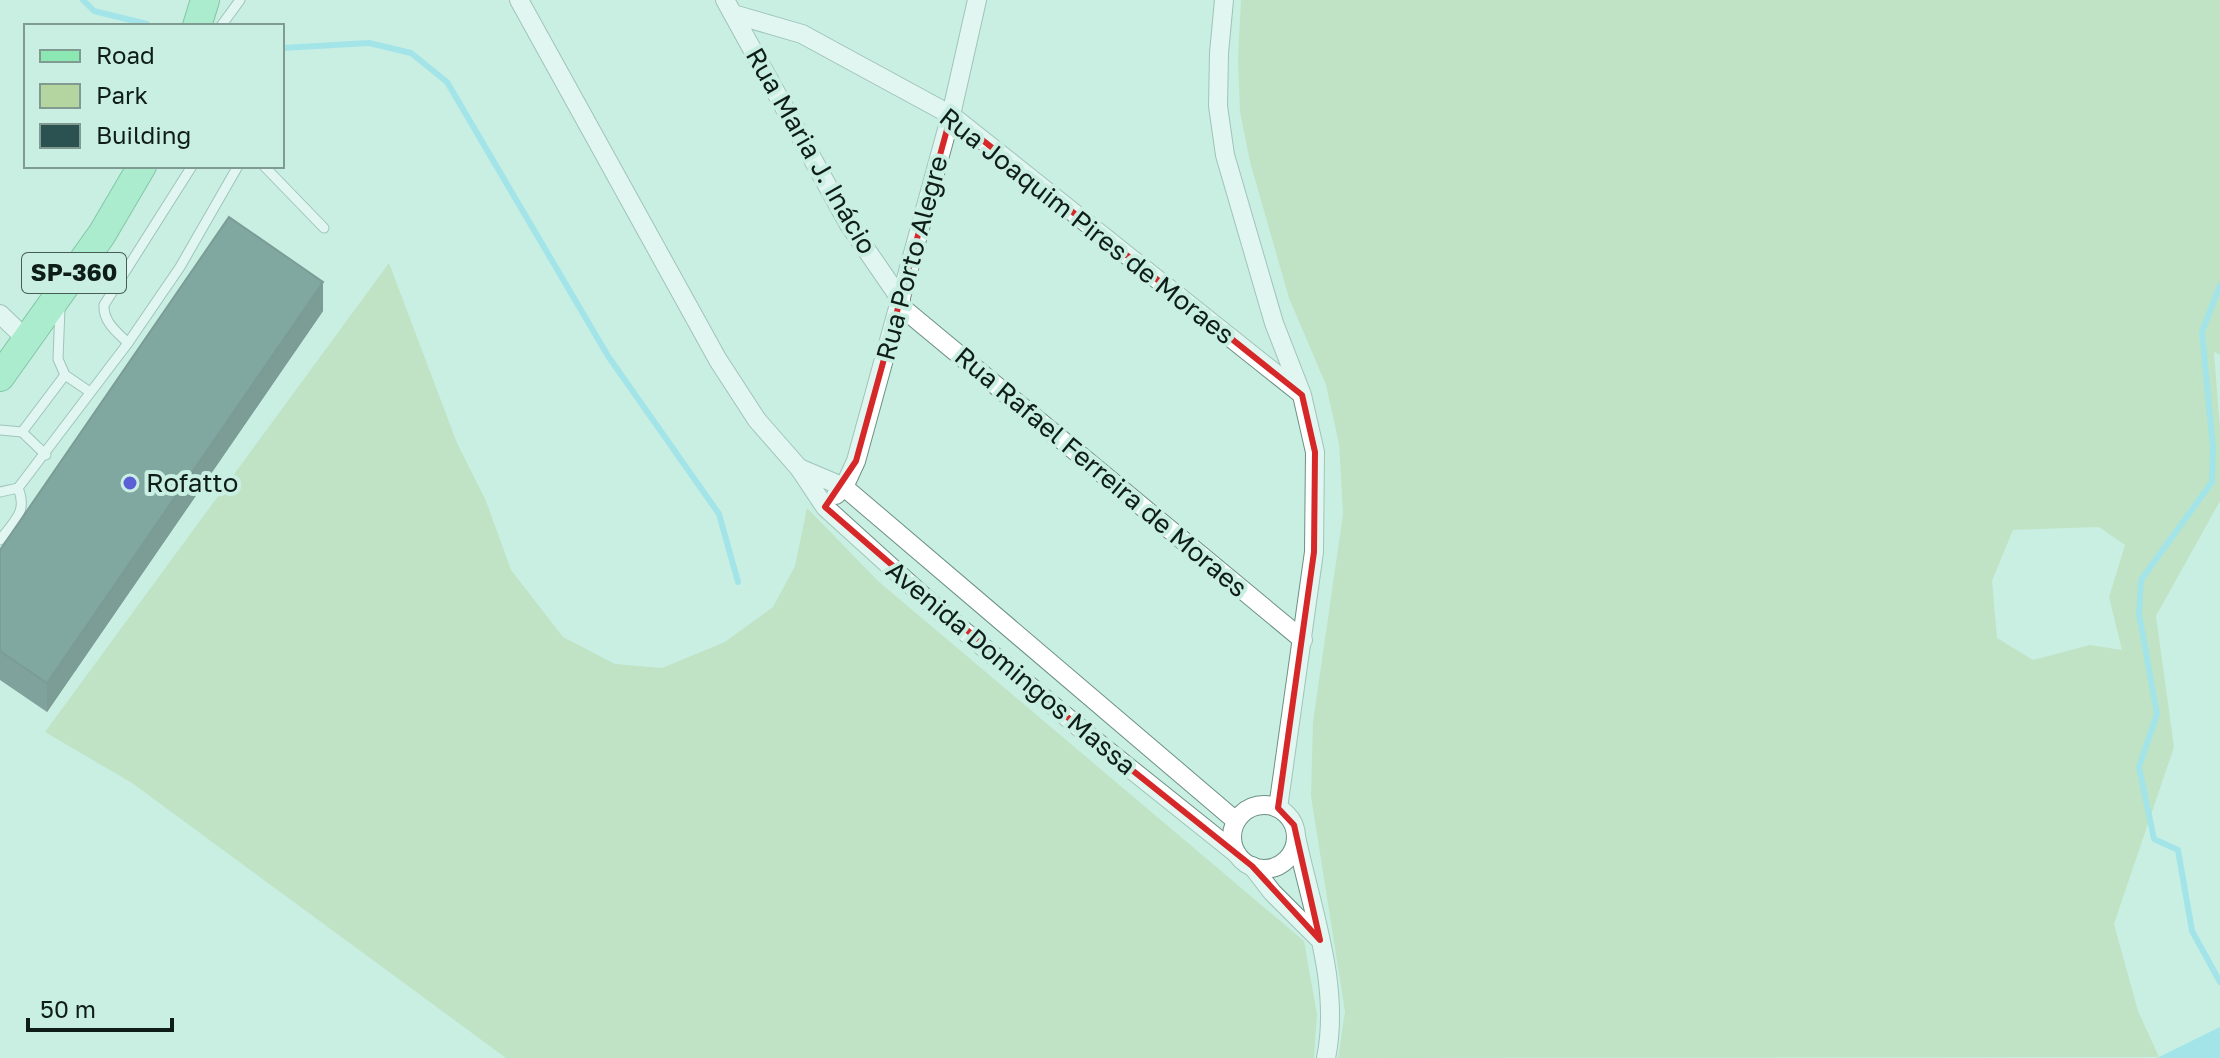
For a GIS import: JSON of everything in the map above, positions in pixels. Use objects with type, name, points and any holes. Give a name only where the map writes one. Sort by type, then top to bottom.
[{"type":"main road","points":[[198,24],[205,0]]},
{"type":"main road","name":"SP-360","points":[[0,377],[102,234],[141,168]]},
{"type":"street","name":"Avenida Domingos Massa","points":[[519,0],[718,360],[757,420],[799,468],[825,507],[933,605],[1075,725],[1244,860],[1320,940]]},
{"type":"street","name":"Rua Porto Alegre","points":[[825,507],[844,487],[856,461],[951,115],[977,0]]},
{"type":"street","points":[[1224,0],[1218,106],[1225,155],[1274,323],[1302,395],[1315,452],[1317,503],[1314,552],[1278,808]]},
{"type":"street","name":"Rua Joaquim Pires de Moraes","points":[[729,7],[802,34],[951,115],[1302,395]]},
{"type":"street","name":"Rua Maria J. Inácio","points":[[729,7],[848,223],[900,302]]},
{"type":"street","name":"Rua Rafael Ferreira de Moraes","points":[[900,302],[1303,640]]},
{"type":"street","points":[[0,314],[26,339]]},
{"type":"street","name":"Avenida Domingos Massa","points":[[799,468],[844,487],[1236,821]]},
{"type":"street","points":[[1296,836],[1294,849],[1287,859],[1277,867],[1264,869],[1244,860],[1233,832],[1236,821],[1250,808],[1269,805],[1287,815],[1294,825],[1320,940],[1331,1006],[1326,1058]]},
{"type":"lane","points":[[222,24],[240,0]]},
{"type":"lane","points":[[128,343],[107,321],[103,313],[104,305],[191,168]]},
{"type":"lane","points":[[0,492],[18,488],[128,343],[180,267],[237,168]]},
{"type":"lane","points":[[266,168],[324,228]]},
{"type":"lane","points":[[61,292],[58,359],[65,375],[90,392]]},
{"type":"lane","points":[[22,432],[65,375]]},
{"type":"lane","points":[[0,430],[22,432],[46,455]]},
{"type":"lane","points":[[0,540],[24,502],[18,488]]},
{"type":"highlighted area","points":[[951,115],[1302,395],[1315,452],[1314,552],[1278,808],[1294,825],[1320,940],[1252,866],[1087,734],[825,507],[856,461]]},
{"type":"green space","points":[[1241,0],[2220,0],[2220,355],[2214,352],[2220,429],[2220,501],[2156,616],[2174,747],[2114,924],[2138,1011],[2159,1057],[1338,1058],[1345,1012],[1311,796],[1313,722],[1343,514],[1339,444],[1326,385],[1289,298],[1250,162],[1240,112],[1238,59]],"holes":[[[2099,527],[2125,545],[2109,597],[2122,650],[2090,645],[2033,660],[1997,638],[1992,581],[2013,530]]]},
{"type":"green space","points":[[389,263],[457,443],[486,501],[511,570],[563,637],[615,664],[662,668],[725,642],[773,607],[795,566],[807,508],[878,581],[1304,941],[1317,1014],[1314,1058],[506,1058],[132,783],[45,732]]},
{"type":"water","points":[[2220,1027],[2220,1058],[2158,1058],[2159,1057]]},
{"type":"building","points":[[229,217],[323,282],[47,683],[0,651],[0,550]]},
{"type":"waterway","points":[[83,0],[94,11],[147,24]]},
{"type":"waterway","points":[[284,48],[369,43],[411,53],[447,82],[608,356],[719,514],[738,582]]},
{"type":"waterway","points":[[2220,285],[2202,332],[2213,448],[2212,482],[2141,580],[2139,614],[2157,714],[2139,767],[2154,839],[2178,850],[2192,931],[2220,982]]},
{"type":"place","name":"Rofatto","points":[[130,483]]}]
